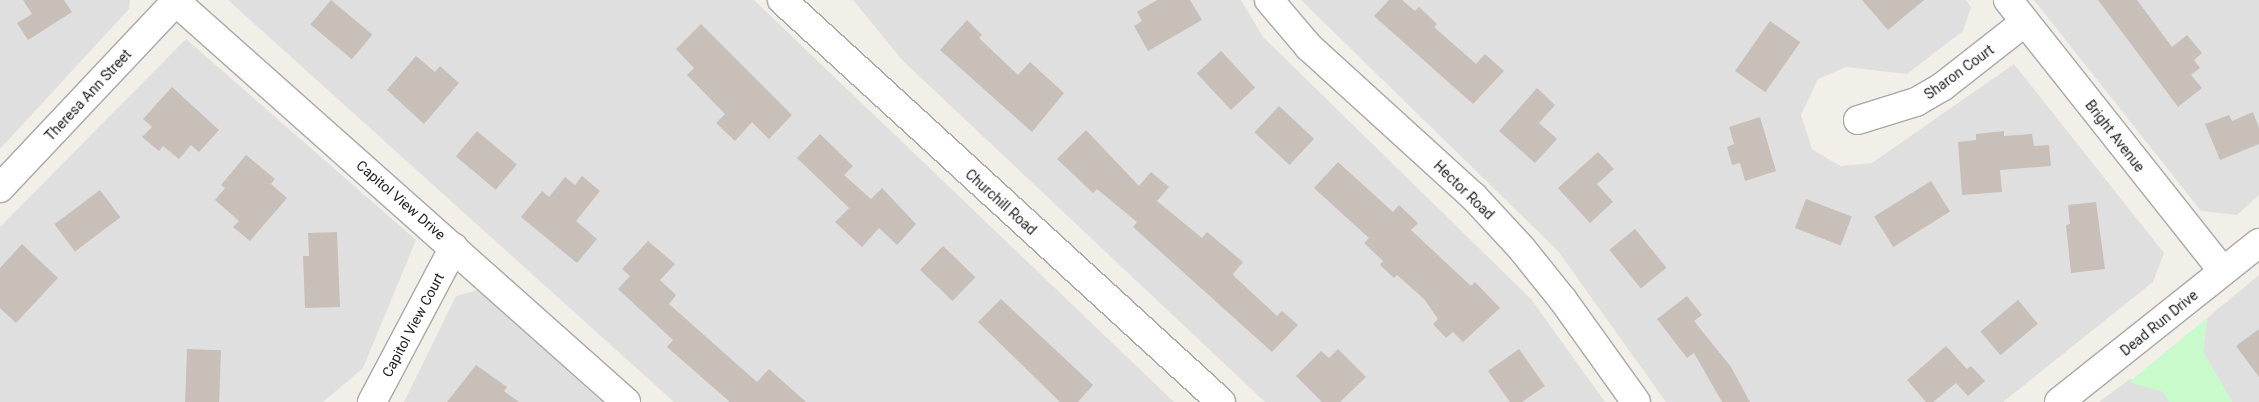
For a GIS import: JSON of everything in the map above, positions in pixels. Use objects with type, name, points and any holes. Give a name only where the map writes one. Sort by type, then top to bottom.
[{"type":"street","name":"Churchill Road","points":[[783,0],[1221,402]]},
{"type":"street","name":"Hector Road","points":[[1269,0],[1309,47],[1473,196],[1522,249],[1563,300],[1636,402]]},
{"type":"street","name":"Bright Avenue","points":[[2008,0],[2223,272]]},
{"type":"street","name":"Theresa Ann Street","points":[[0,188],[175,1]]},
{"type":"street","name":"Capitol View Drive","points":[[175,1],[454,247],[626,402]]},
{"type":"street","name":"Sharon Court","points":[[1858,120],[1916,102],[1942,87],[2025,22]]},
{"type":"street","name":"Dead Run Drive","points":[[2059,402],[2259,243]]},
{"type":"street","name":"Capitol View Court","points":[[372,402],[454,247]]},
{"type":"shaded area","points":[[0,0],[130,0],[129,9],[0,149]]},
{"type":"shaded area","points":[[228,0],[754,0],[1174,402],[674,402]]},
{"type":"shaded area","points":[[853,0],[1241,0],[1263,37],[1531,299],[1605,402],[1265,402],[903,61]]},
{"type":"shaded area","points":[[1301,0],[1966,0],[1971,7],[1963,31],[1907,74],[1846,67],[1818,79],[1801,115],[1812,149],[1840,166],[1872,163],[2014,64],[2164,253],[2153,282],[2003,402],[1666,402],[1558,251]]},
{"type":"shaded area","points":[[2034,0],[2259,0],[2259,195],[2237,215],[2201,211]]},
{"type":"shaded area","points":[[186,39],[416,240],[363,368],[323,402],[0,402],[0,227]]},
{"type":"shaded area","points":[[2259,275],[2259,402],[2232,402],[2203,352],[2207,318]]},
{"type":"shaded area","points":[[478,290],[602,402],[404,402],[456,296]]},
{"type":"shaded area","points":[[2130,379],[2164,389],[2171,402],[2099,402]]},
{"type":"green space","points":[[2207,318],[2203,352],[2232,402],[2169,402],[2163,392],[2129,382]]},
{"type":"building","points":[[23,0],[64,0],[72,12],[28,40],[17,23],[32,14]]},
{"type":"building","points":[[331,0],[372,35],[352,59],[310,25]]},
{"type":"building","points":[[1157,0],[1190,0],[1202,20],[1148,51],[1134,26],[1142,21],[1137,12]]},
{"type":"building","points":[[1389,0],[1402,0],[1415,11],[1419,7],[1437,24],[1434,27],[1476,64],[1485,54],[1504,71],[1473,104],[1374,16]]},
{"type":"building","points":[[1862,0],[1924,0],[1888,30]]},
{"type":"building","points":[[2098,0],[2137,0],[2172,47],[2187,35],[2202,53],[2194,60],[2200,68],[2191,75],[2202,88],[2178,107]]},
{"type":"building","points":[[967,20],[982,35],[979,38],[1018,75],[1030,62],[1064,93],[1032,132],[940,50]]},
{"type":"building","points":[[1770,21],[1800,42],[1765,92],[1735,71]]},
{"type":"building","points":[[701,24],[792,115],[769,139],[752,122],[735,141],[716,123],[725,114],[687,75],[694,68],[676,49]]},
{"type":"building","points":[[1221,51],[1255,88],[1231,110],[1197,74]]},
{"type":"building","points":[[416,56],[435,72],[440,66],[459,83],[424,124],[387,90]]},
{"type":"building","points":[[172,87],[219,130],[199,152],[191,145],[179,159],[163,146],[159,151],[142,137],[152,127],[143,119]]},
{"type":"building","points":[[1537,88],[1555,105],[1539,123],[1557,139],[1535,163],[1499,131]]},
{"type":"building","points":[[1279,106],[1314,139],[1290,165],[1254,132]]},
{"type":"building","points":[[2253,112],[2259,128],[2259,144],[2220,160],[2205,124],[2229,115],[2232,121]]},
{"type":"building","points":[[1760,117],[1776,171],[1745,181],[1740,163],[1732,165],[1727,147],[1734,144],[1729,127]]},
{"type":"building","points":[[1086,130],[1139,186],[1151,172],[1169,187],[1157,201],[1202,238],[1207,232],[1243,262],[1233,274],[1235,277],[1277,316],[1282,311],[1298,325],[1272,352],[1133,227],[1137,222],[1097,189],[1093,193],[1057,159]]},
{"type":"building","points":[[477,131],[517,164],[496,190],[456,156]]},
{"type":"building","points":[[2004,131],[2004,136],[2032,134],[2034,146],[2049,145],[2051,166],[2000,170],[2002,192],[1962,195],[1958,142],[1976,140],[1976,134]]},
{"type":"building","points":[[820,134],[853,166],[844,175],[871,199],[882,188],[916,224],[897,245],[879,228],[862,247],[835,222],[849,208],[797,158]]},
{"type":"building","points":[[1598,152],[1614,169],[1597,184],[1613,202],[1590,223],[1558,188]]},
{"type":"building","points":[[246,155],[275,179],[271,184],[287,198],[250,241],[233,227],[239,221],[215,200],[225,188],[221,185]]},
{"type":"building","points":[[1338,162],[1393,212],[1399,205],[1418,223],[1411,230],[1471,286],[1475,282],[1500,308],[1463,342],[1453,332],[1446,338],[1433,324],[1438,319],[1424,299],[1397,275],[1394,278],[1380,265],[1383,261],[1364,243],[1369,238],[1314,188]]},
{"type":"building","points":[[582,176],[600,191],[576,221],[597,239],[577,263],[521,217],[542,191],[549,197],[565,177],[575,185]]},
{"type":"building","points":[[1931,181],[1950,212],[1893,247],[1874,217]]},
{"type":"building","points":[[100,190],[120,217],[75,251],[54,224]]},
{"type":"building","points":[[1806,199],[1852,217],[1841,246],[1795,228]]},
{"type":"building","points":[[2096,202],[2105,269],[2071,273],[2066,225],[2070,224],[2068,205]]},
{"type":"building","points":[[1635,229],[1666,268],[1641,289],[1609,250]]},
{"type":"building","points":[[337,232],[340,307],[305,308],[303,256],[309,256],[308,233]]},
{"type":"building","points":[[648,241],[675,264],[660,280],[676,295],[669,304],[757,382],[769,369],[806,402],[730,402],[667,347],[673,340],[618,289],[630,276],[622,269]]},
{"type":"building","points":[[22,244],[58,278],[16,323],[0,308],[0,268]]},
{"type":"building","points":[[943,246],[975,277],[952,301],[920,270]]},
{"type":"building","points":[[1687,296],[1702,315],[1694,321],[1731,367],[1750,402],[1722,402],[1694,353],[1687,358],[1657,319]]},
{"type":"building","points":[[1001,299],[1093,385],[1078,402],[1060,402],[978,322]]},
{"type":"building","points":[[2018,300],[2038,324],[2000,355],[1980,331]]},
{"type":"building","points":[[2259,329],[2259,377],[2236,346]]},
{"type":"building","points":[[1946,346],[1967,369],[1971,366],[1985,381],[1968,396],[1956,383],[1933,402],[1926,402],[1907,380]]},
{"type":"building","points":[[187,349],[221,350],[219,402],[185,402]]},
{"type":"building","points":[[1338,349],[1366,377],[1340,402],[1322,402],[1296,376],[1321,351],[1329,358]]},
{"type":"building","points":[[1519,349],[1545,386],[1522,402],[1510,402],[1488,371]]},
{"type":"building","points":[[476,365],[507,387],[504,391],[519,402],[447,402]]}]
